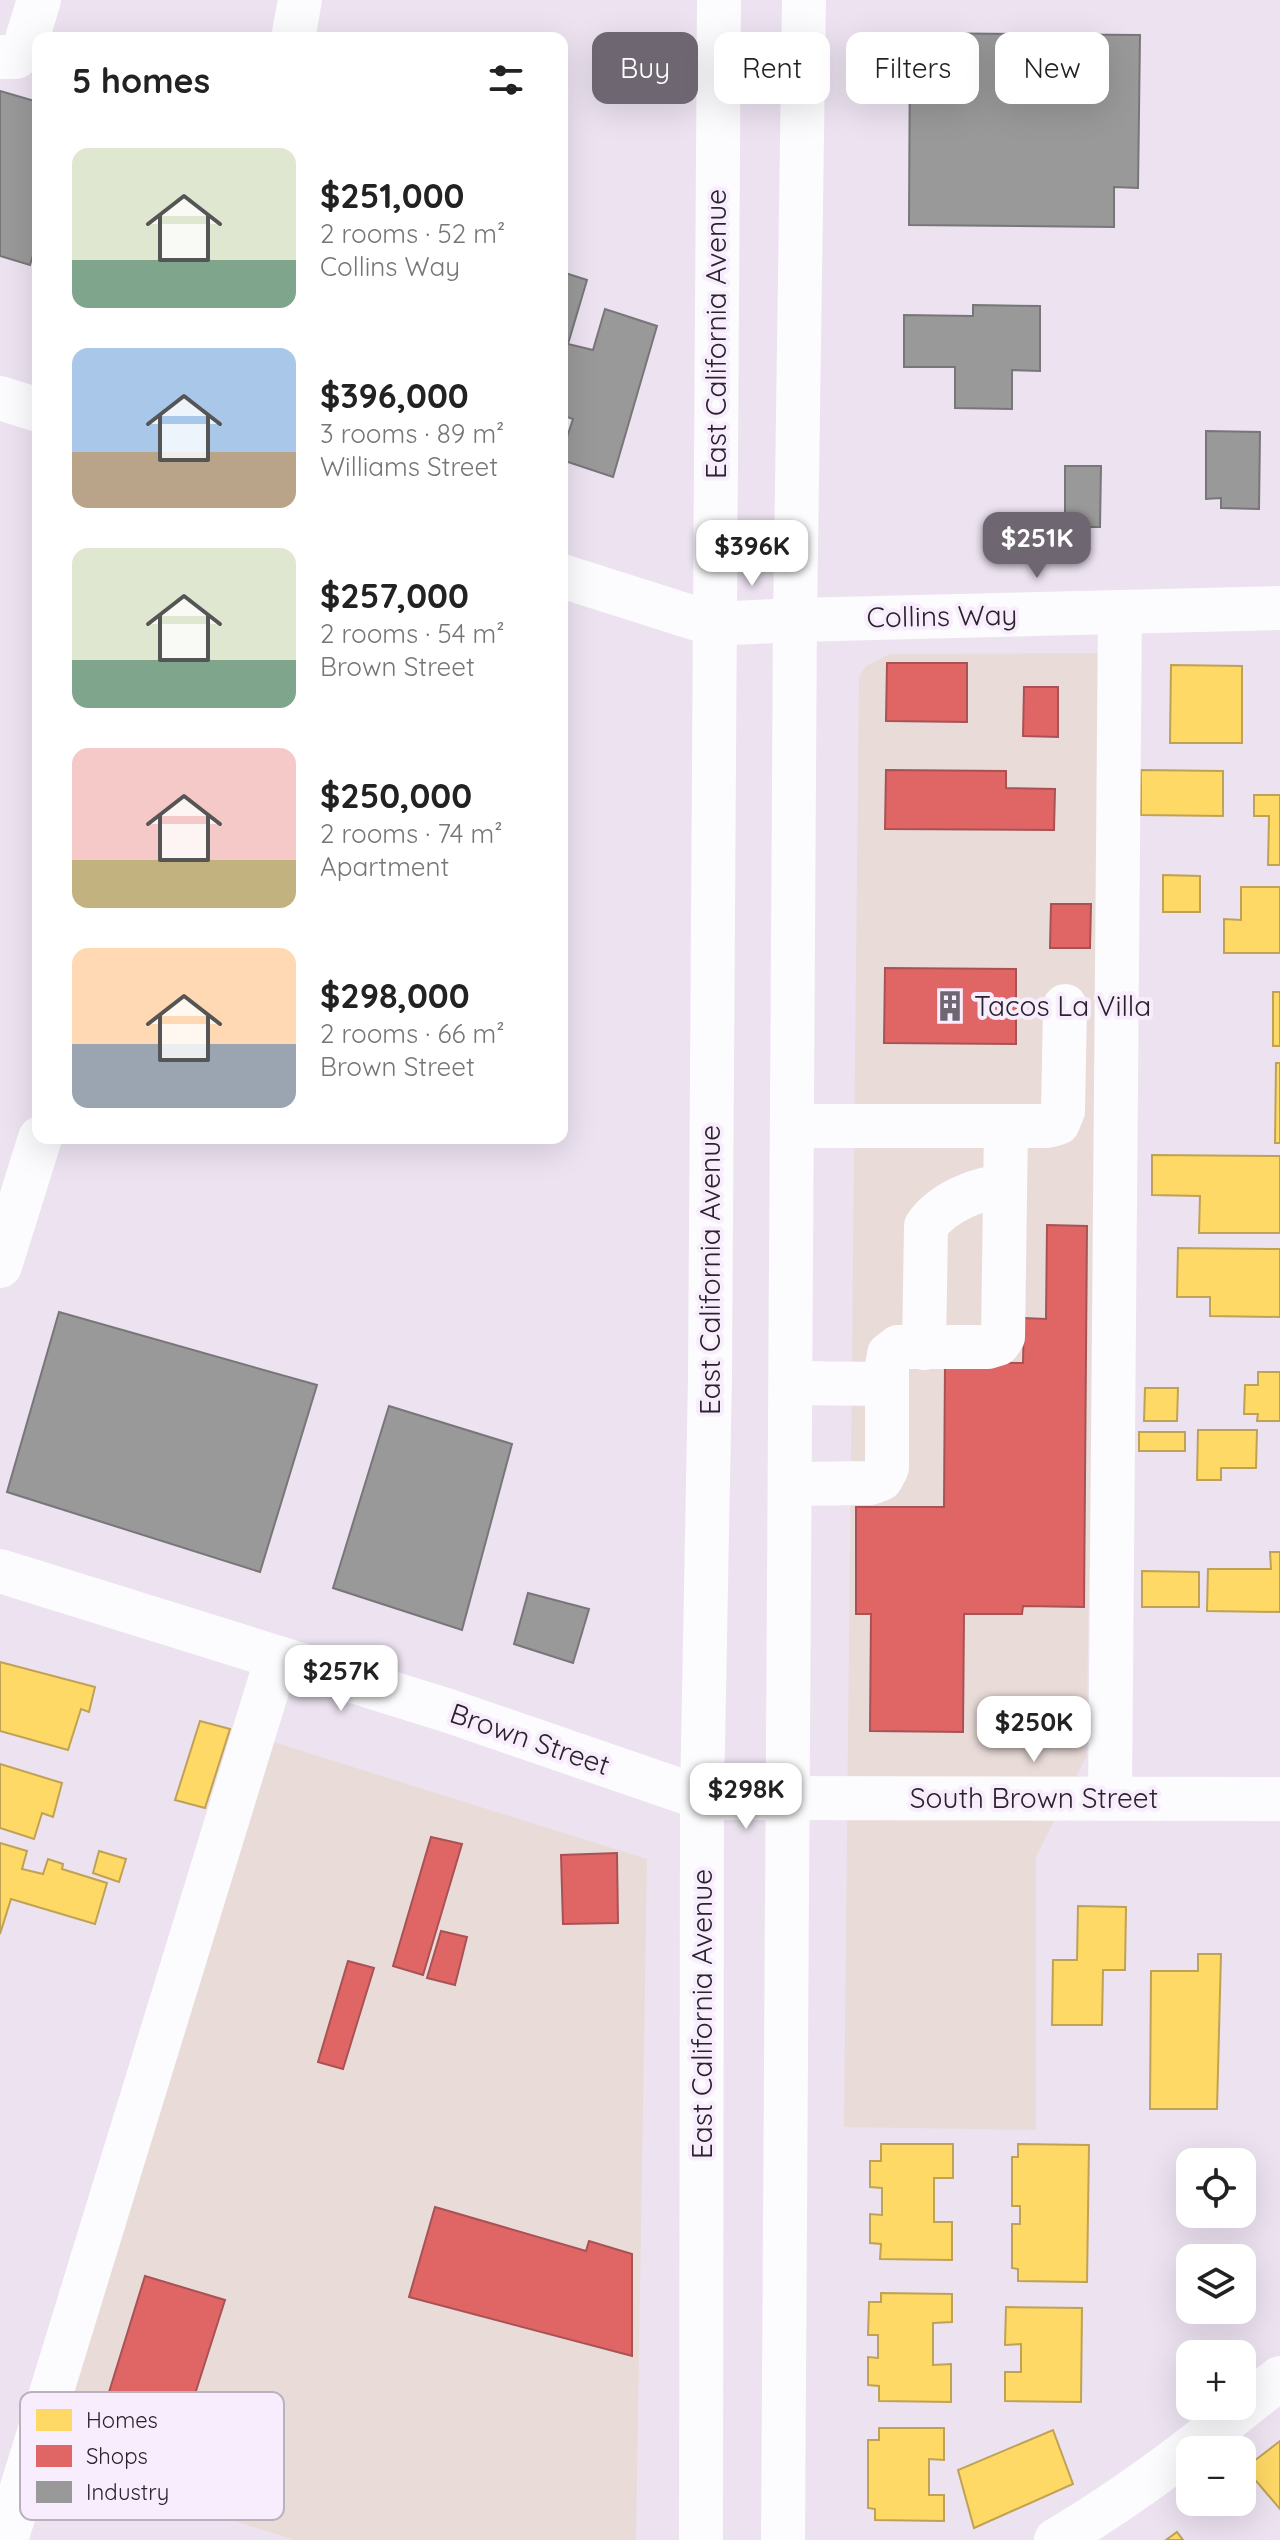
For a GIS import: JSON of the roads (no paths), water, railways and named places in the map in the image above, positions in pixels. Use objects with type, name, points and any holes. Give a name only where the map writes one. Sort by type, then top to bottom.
[{"type":"main road","points":[[0,57],[16,57],[24,49],[39,0]]},
{"type":"main road","points":[[294,32],[300,0]]},
{"type":"main road","name":"East California Avenue","points":[[701,2540],[702,1798],[710,1376],[719,0]]},
{"type":"main road","points":[[783,2540],[795,620],[804,0]]},
{"type":"main road","points":[[0,398],[32,408]]},
{"type":"main road","points":[[568,578],[713,624]]},
{"type":"main road","name":"Collins Way","points":[[713,624],[1280,608]]},
{"type":"main road","points":[[1110,1798],[1120,612]]},
{"type":"main road","points":[[793,1126],[1047,1126],[1058,1123],[1063,1111],[1065,1006]]},
{"type":"main road","points":[[791,1484],[870,1483],[881,1479],[887,1468],[889,1354],[898,1347],[988,1347],[998,1344],[1003,1337],[1006,1126]]},
{"type":"main road","points":[[0,1266],[38,1144]]},
{"type":"main road","points":[[924,1348],[926,1226],[935,1214],[947,1206],[989,1187],[1005,1187]]},
{"type":"main road","points":[[791,1383],[887,1384]]},
{"type":"main road","name":"Brown Street","points":[[0,1571],[449,1711],[702,1798],[788,1796]]},
{"type":"main road","points":[[56,2392],[277,1658]]},
{"type":"main road","name":"South Brown Street","points":[[788,1796],[1280,1799]]},
{"type":"main road","points":[[1056,2540],[1105,2511],[1280,2378]]},
{"type":"main road","points":[[13,2534],[20,2511]]},
{"type":"place","name":"Tacos La Villa","points":[[950,1006]]}]
